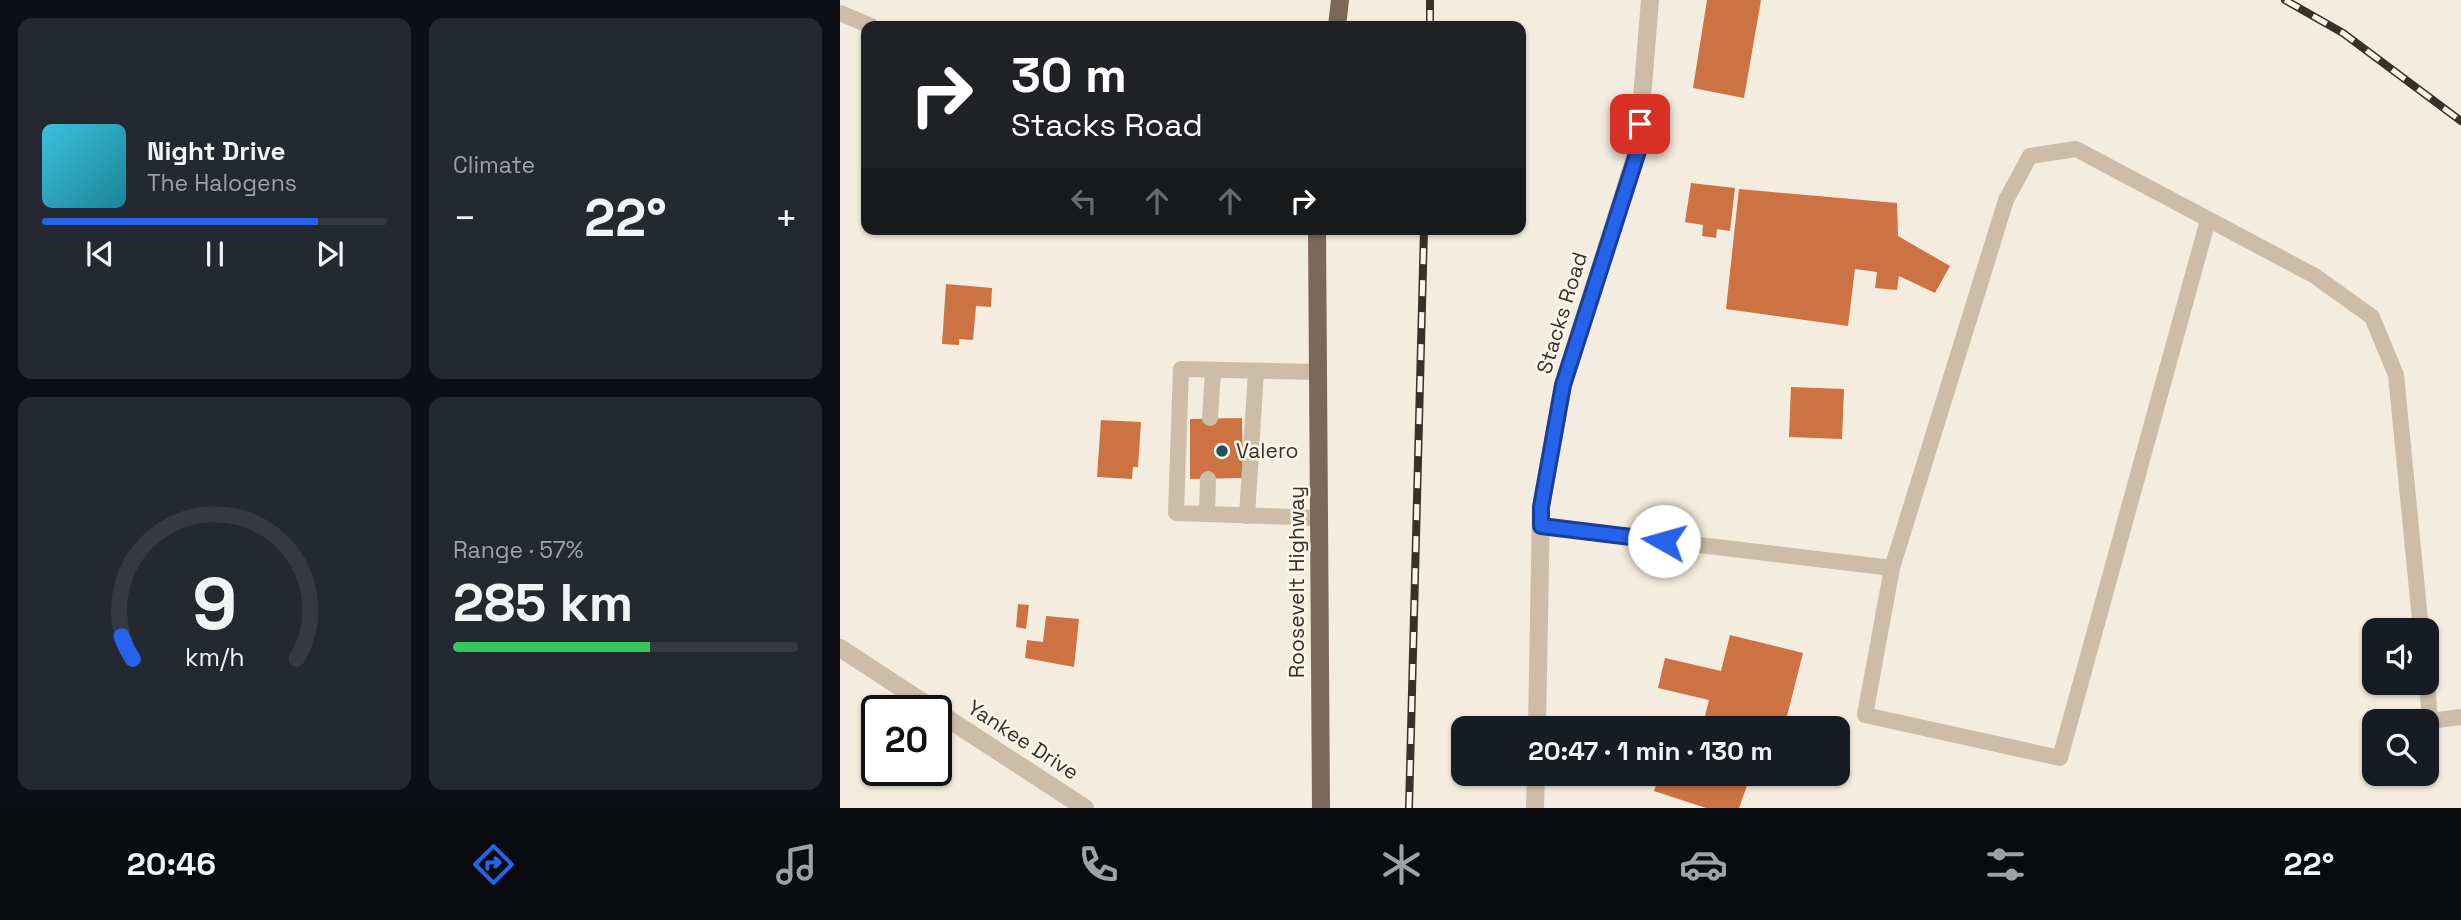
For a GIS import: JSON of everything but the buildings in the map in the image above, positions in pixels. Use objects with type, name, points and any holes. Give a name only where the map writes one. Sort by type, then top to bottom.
[{"type":"main road","points":[[1338,21],[1340,0]]},
{"type":"main road","name":"Roosevelt Highway","points":[[1317,235],[1321,808]]},
{"type":"street","name":"Stacks Road","points":[[1537,716],[1541,507],[1563,385],[1639,148],[1650,0]]},
{"type":"street","name":"Yankee Drive","points":[[840,648],[912,695]]},
{"type":"street","name":"Yankee Drive","points":[[952,721],[1085,808]]},
{"type":"street","points":[[1535,808],[1536,786]]},
{"type":"lane","points":[[840,13],[861,22]]},
{"type":"lane","points":[[2208,220],[2060,758],[1865,715],[1892,568],[2006,200],[2030,156],[2076,149],[2315,276],[2372,317],[2396,375],[2420,618]]},
{"type":"lane","points":[[1318,372],[1181,369],[1176,513],[1319,519]]},
{"type":"lane","points":[[1210,418],[1213,370]]},
{"type":"lane","points":[[1247,516],[1256,371]]},
{"type":"lane","points":[[1208,479],[1208,514]]},
{"type":"lane","points":[[1541,526],[1892,568]]},
{"type":"lane","points":[[2428,695],[2430,721],[2461,717]]},
{"type":"railway","points":[[1430,0],[1430,21]]},
{"type":"railway","points":[[2285,0],[2343,33],[2461,121]]},
{"type":"railway","points":[[1409,808],[1424,235]]},
{"type":"place","name":"Valero","points":[[1222,451]]},
{"type":"route","points":[[1640,124],[1639,148],[1563,385],[1541,507],[1541,526],[1664,541]]}]
